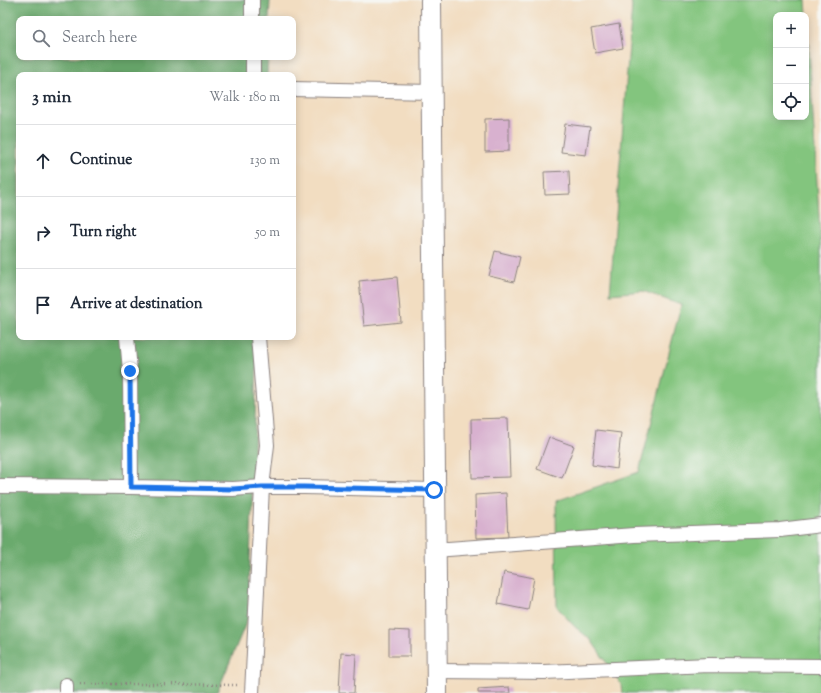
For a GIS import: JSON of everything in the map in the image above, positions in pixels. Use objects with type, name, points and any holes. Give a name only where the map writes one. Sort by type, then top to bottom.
[{"type":"main road","points":[[431,0],[435,362],[434,490],[437,693]]},
{"type":"street","points":[[252,0],[252,16]]},
{"type":"street","points":[[252,60],[253,72]]},
{"type":"street","points":[[296,89],[432,92]]},
{"type":"street","points":[[127,340],[130,371],[131,487]]},
{"type":"street","points":[[252,689],[262,487],[267,446],[258,340]]},
{"type":"street","points":[[0,486],[233,489],[304,487],[434,490]]},
{"type":"street","points":[[435,550],[634,535],[780,530],[821,525]]},
{"type":"street","points":[[437,672],[544,672],[709,665],[821,666]]},
{"type":"path","points":[[66,689],[146,684],[252,689]]},
{"type":"green space","points":[[0,0],[270,0],[269,16],[16,16],[16,60],[268,60],[267,72],[16,72],[16,340],[258,340],[248,618],[217,693],[0,693]]},
{"type":"green space","points":[[631,0],[806,0],[807,12],[773,12],[773,120],[809,120],[809,50],[821,250],[821,693],[622,693],[621,684],[591,640],[574,626],[557,607],[556,501],[639,472],[681,305],[643,291],[610,294],[632,6]]},
{"type":"building","points":[[619,24],[623,48],[595,53],[591,29]]},
{"type":"building","points":[[509,118],[509,151],[485,152],[485,119]]},
{"type":"building","points":[[565,124],[590,127],[586,155],[561,152]]},
{"type":"building","points":[[569,171],[570,194],[545,195],[544,172]]},
{"type":"building","points":[[495,251],[520,257],[514,282],[489,276]]},
{"type":"building","points":[[397,277],[401,322],[364,326],[359,281]]},
{"type":"building","points":[[508,418],[510,477],[472,478],[471,419]]},
{"type":"building","points":[[596,430],[621,433],[617,469],[592,465]]},
{"type":"building","points":[[549,437],[574,446],[562,478],[537,469]]},
{"type":"building","points":[[506,493],[508,537],[476,538],[475,495]]},
{"type":"building","points":[[504,572],[534,578],[528,610],[498,604]]},
{"type":"building","points":[[389,630],[410,631],[410,656],[389,656]]},
{"type":"building","points":[[341,653],[356,654],[354,693],[339,693]]},
{"type":"building","points":[[509,687],[510,693],[478,693],[478,689]]},
{"type":"route","points":[[130,371],[131,487],[233,489],[304,487],[434,490]]}]
